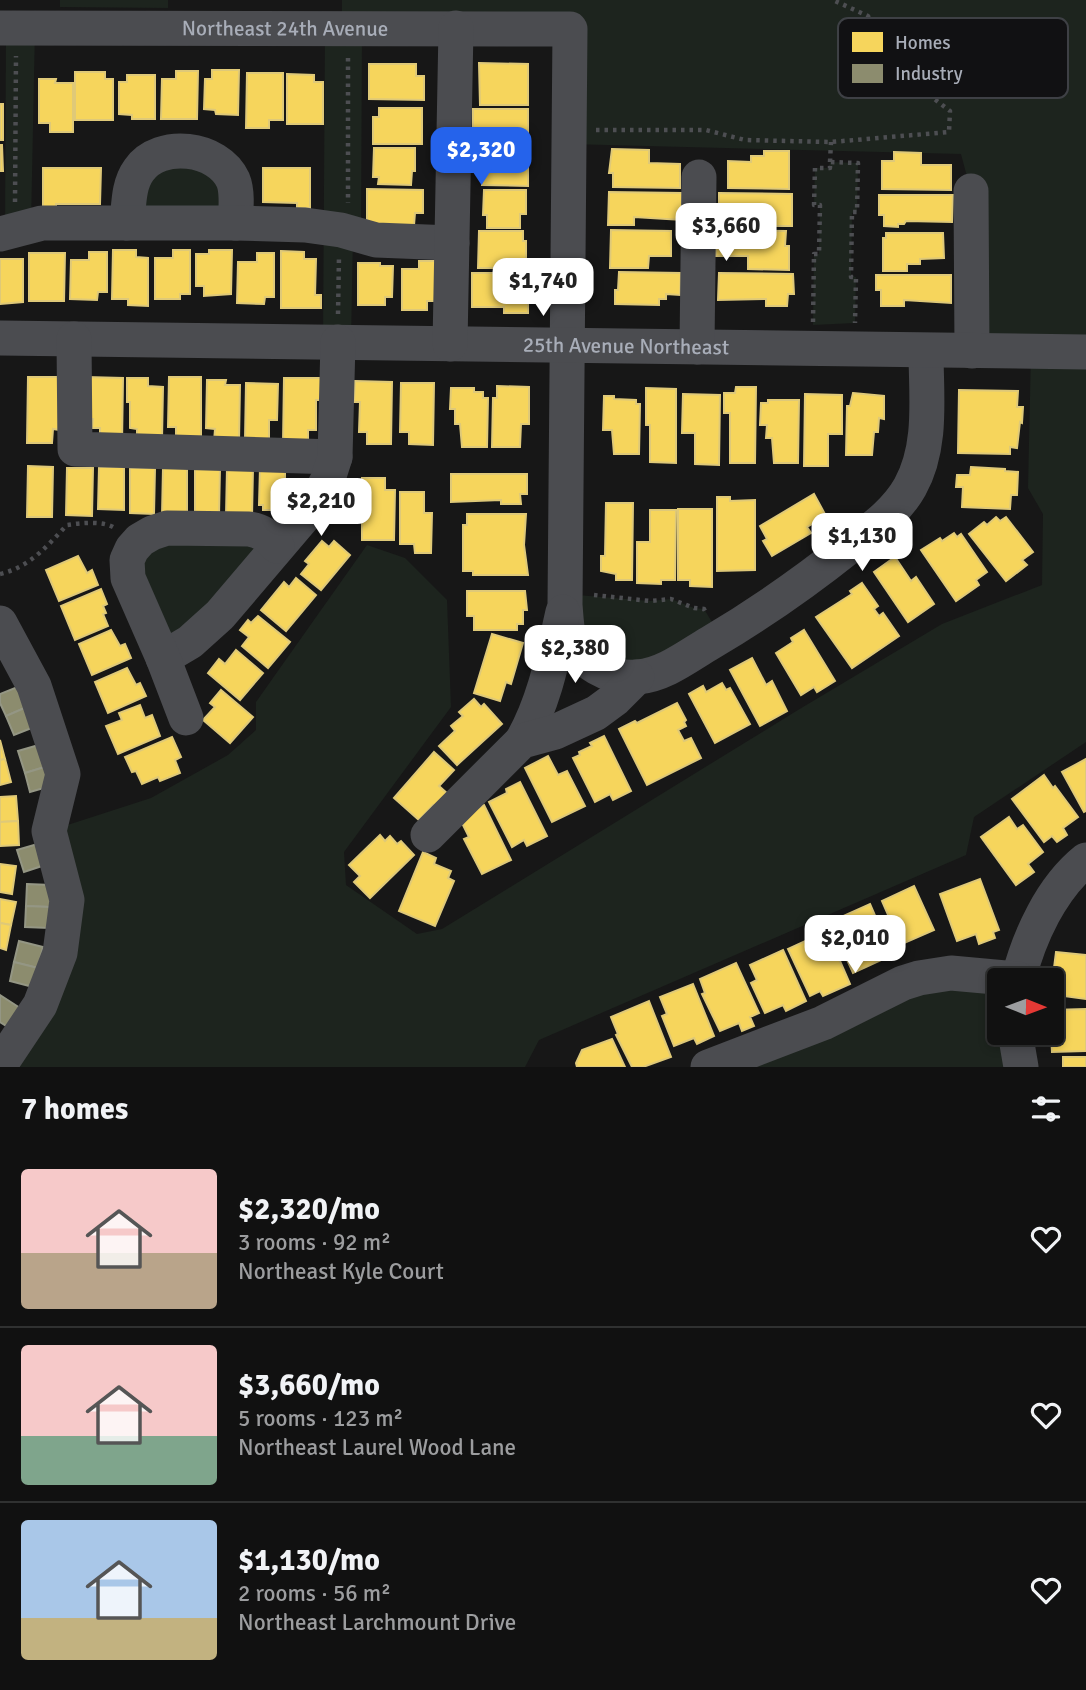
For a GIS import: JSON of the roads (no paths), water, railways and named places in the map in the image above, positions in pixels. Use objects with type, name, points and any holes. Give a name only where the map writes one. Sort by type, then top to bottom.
[{"type":"street","name":"Northeast 24th Avenue","points":[[8,40],[342,15],[456,28],[570,30],[566,346]]},
{"type":"street","points":[[450,344],[456,28]]},
{"type":"street","points":[[127,223],[132,183],[140,168],[155,157],[175,152],[199,152],[212,157],[233,180],[236,197],[235,223]]},
{"type":"street","points":[[697,347],[699,177]]},
{"type":"street","points":[[971,191],[972,351]]},
{"type":"street","points":[[7,232],[43,223],[235,223],[305,225],[341,230],[376,240],[452,243]]},
{"type":"street","name":"25th Avenue Northeast","points":[[0,338],[1086,352]]},
{"type":"street","points":[[74,340],[75,449],[335,457]]},
{"type":"street","points":[[163,658],[190,642],[220,615],[317,500],[335,457],[338,342]]},
{"type":"street","points":[[566,346],[574,600],[569,634],[585,660],[595,667],[611,673],[637,677],[672,666],[765,611],[882,521],[900,502],[920,465],[925,441],[926,351]]},
{"type":"street","points":[[186,718],[128,578],[127,560],[135,546],[152,533],[167,528],[249,529],[268,536],[277,546]]},
{"type":"street","points":[[428,835],[522,741],[533,723],[574,600]]},
{"type":"street","points":[[0,624],[34,686],[63,774],[49,831],[67,900],[60,953],[40,1005],[0,1065]]},
{"type":"street","points":[[522,741],[555,732],[596,713],[637,677]]},
{"type":"street","points":[[1021,968],[1027,948],[1060,889],[1086,859]]},
{"type":"street","points":[[708,1067],[823,1023],[919,978],[951,973],[987,977]]},
{"type":"street","points":[[1017,1045],[1021,1067]]}]
